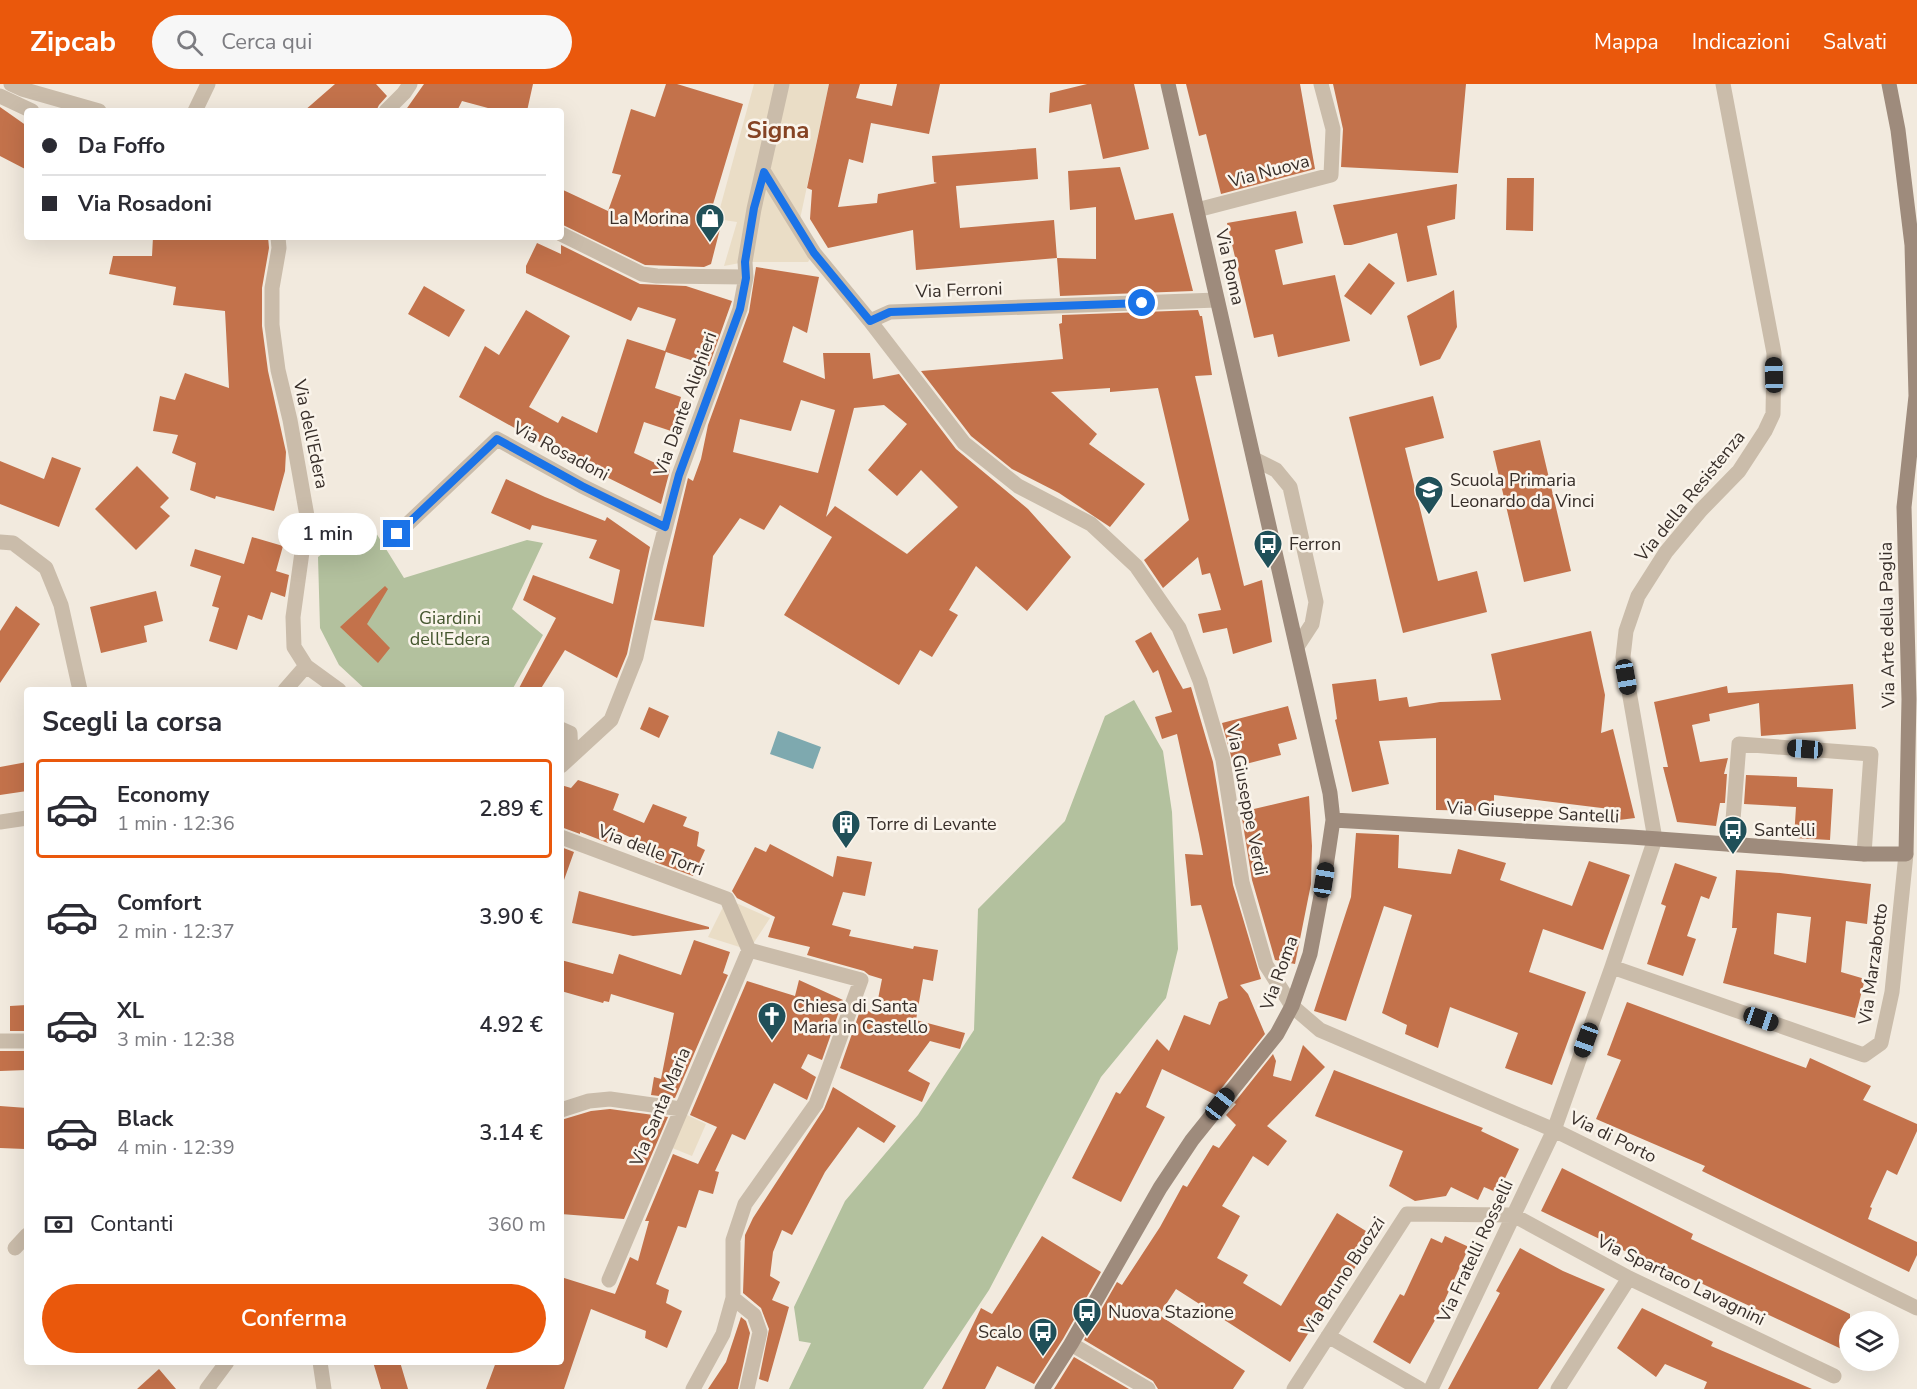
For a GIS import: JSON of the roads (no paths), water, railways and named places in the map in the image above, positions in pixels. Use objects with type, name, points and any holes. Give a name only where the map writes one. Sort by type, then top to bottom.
[{"type":"main road","name":"Via Roma","points":[[1042,1389],[1071,1344],[1160,1188],[1192,1140],[1277,1034],[1292,1006],[1310,954],[1333,820],[1330,794],[1168,84]]},
{"type":"main road","name":"Via Arte della Paglia","points":[[1889,84],[1898,130],[1912,245],[1916,401],[1904,507],[1909,699],[1906,854]]},
{"type":"main road","name":"Via Giuseppe Santelli","points":[[1333,820],[1655,838],[1863,854],[1906,854]]},
{"type":"street","points":[[11,84],[88,108]]},
{"type":"street","points":[[196,108],[208,84]]},
{"type":"street","points":[[389,108],[410,84]]},
{"type":"street","points":[[764,172],[782,84]]},
{"type":"street","name":"Via Nuova","points":[[1197,210],[1331,175],[1334,129],[1321,84]]},
{"type":"street","name":"Via della Resistenza","points":[[1554,1130],[1655,838],[1623,657],[1626,631],[1638,596],[1666,552],[1701,510],[1739,471],[1765,431],[1773,414],[1774,353],[1723,84]]},
{"type":"street","points":[[0,96],[26,108]]},
{"type":"street","name":"Via Dante Alighieri","points":[[566,761],[610,720],[636,657],[679,475],[740,309],[754,208],[764,172]]},
{"type":"street","name":"Via Giuseppe Verdi","points":[[764,172],[814,253],[870,321],[964,443],[1018,486],[1091,524],[1136,567],[1179,628],[1200,681],[1223,760],[1242,882],[1266,965],[1292,1006]]},
{"type":"street","points":[[564,235],[642,274],[746,278]]},
{"type":"street","name":"Via dell'Edera","points":[[278,240],[272,288],[272,325],[278,370],[293,431],[308,516],[293,617],[294,647],[306,666],[335,687]]},
{"type":"street","name":"Via Ferroni","points":[[870,321],[890,312],[1217,300]]},
{"type":"street","name":"Via Rosadoni","points":[[397,534],[497,439],[582,486],[665,527]]},
{"type":"street","points":[[1254,459],[1276,470],[1290,487],[1293,499],[1316,602],[1312,624],[1297,647]]},
{"type":"street","points":[[0,542],[13,543],[46,568],[61,605],[79,687]]},
{"type":"street","points":[[288,687],[306,666]]},
{"type":"street","points":[[564,730],[570,733],[566,761]]},
{"type":"street","points":[[1731,844],[1739,744],[1871,754],[1863,854]]},
{"type":"street","points":[[0,822],[24,818]]},
{"type":"street","name":"Via delle Torri","points":[[564,838],[727,899],[749,950]]},
{"type":"street","name":"Via Marzabotto","points":[[1612,967],[1864,1055],[1881,1043],[1892,992],[1906,854]]},
{"type":"street","points":[[693,1389],[723,1334],[733,1298],[733,1240],[745,1204],[816,1104],[861,980],[749,950]]},
{"type":"street","name":"Via Santa Maria","points":[[609,1280],[749,950]]},
{"type":"street","name":"Via di Porto","points":[[1292,1006],[1320,1030],[1554,1130],[1917,1308]]},
{"type":"street","points":[[0,1041],[24,1041]]},
{"type":"street","points":[[564,1109],[589,1101],[610,1099],[681,1109]]},
{"type":"street","name":"Via Fratelli Rosselli","points":[[1431,1389],[1554,1130]]},
{"type":"street","name":"Via Bruno Buozzi","points":[[1294,1389],[1407,1214],[1513,1215]]},
{"type":"street","name":"Via Spartaco Lavagnini","points":[[1513,1215],[1629,1278],[1834,1377]]},
{"type":"street","points":[[15,1248],[24,1238]]},
{"type":"street","points":[[1558,1389],[1629,1278]]},
{"type":"street","points":[[733,1298],[754,1315],[760,1332],[747,1389]]},
{"type":"street","points":[[1328,1335],[1420,1389]]},
{"type":"street","points":[[1071,1344],[1148,1389]]},
{"type":"street","points":[[207,1389],[225,1365]]},
{"type":"street","points":[[320,1365],[324,1389]]},
{"type":"water","points":[[778,731],[821,747],[813,769],[770,754]]},
{"type":"place","name":"La Morina","points":[[710,244]]},
{"type":"place","name":"Scuola Primaria Leonardo da Vinci","points":[[1429,516]]},
{"type":"place","name":"Ferron","points":[[1268,570]]},
{"type":"place","name":"Torre di Levante","points":[[846,850]]},
{"type":"place","name":"Santelli","points":[[1733,856]]},
{"type":"place","name":"Chiesa di Santa Maria in Castello","points":[[772,1042]]},
{"type":"place","name":"Nuova Stazione","points":[[1087,1338]]},
{"type":"place","name":"Scalo","points":[[1043,1358]]},
{"type":"district","name":"Signa","points":[[778,130]]},
{"type":"park label","name":"Giardini dell'Edera","points":[[450,628]]}]
